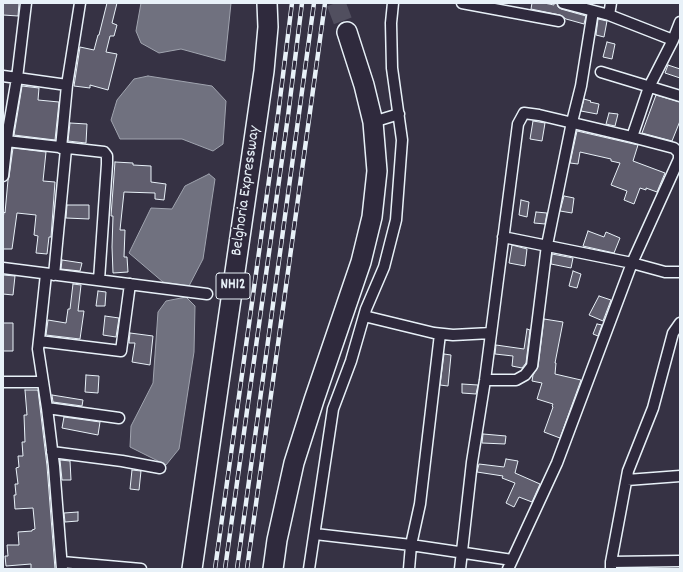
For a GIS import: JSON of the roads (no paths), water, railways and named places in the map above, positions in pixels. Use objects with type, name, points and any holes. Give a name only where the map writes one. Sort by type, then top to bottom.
[{"type":"highway","name":"Belghoria Expressway","points":[[192,569],[264,71],[268,27],[267,3]]},
{"type":"highway","points":[[273,569],[277,540],[294,464],[361,262],[372,217],[377,171],[373,122],[364,85],[347,32]]},
{"type":"street","points":[[3,176],[6,141],[17,78],[26,3]]},
{"type":"street","points":[[80,3],[67,85],[63,148],[50,274],[38,349],[52,452],[62,565],[141,569]]},
{"type":"street","points":[[309,569],[333,409],[351,361],[364,316],[384,267],[396,220],[402,140],[392,68],[391,23],[393,3]]},
{"type":"street","points":[[462,3],[559,21]]},
{"type":"street","points":[[564,3],[609,15],[673,40]]},
{"type":"street","points":[[609,15],[611,3]]},
{"type":"street","points":[[485,380],[516,380],[525,375],[532,366],[548,245],[572,122],[581,86],[593,11]]},
{"type":"street","points":[[632,137],[649,87],[673,40],[680,22]]},
{"type":"street","points":[[600,72],[680,96]]},
{"type":"street","points":[[3,76],[67,85]]},
{"type":"street","points":[[315,534],[411,545],[462,553],[510,565],[557,463],[632,263],[679,159],[679,153],[674,148],[539,115],[524,113],[518,124],[485,380],[472,462],[462,553],[460,569]]},
{"type":"street","points":[[373,122],[399,114]]},
{"type":"street","points":[[6,141],[100,151],[104,152],[107,156],[99,280]]},
{"type":"street","points":[[503,237],[632,263],[666,272],[680,272]]},
{"type":"street","points":[[3,268],[207,294]]},
{"type":"street","points":[[39,341],[121,351],[130,284]]},
{"type":"street","points":[[364,316],[440,334],[453,335],[491,333]]},
{"type":"street","points":[[680,323],[673,333],[653,408],[628,471],[611,566],[680,561]]},
{"type":"street","points":[[409,569],[411,545],[420,504],[440,334]]},
{"type":"street","points":[[3,382],[43,382]]},
{"type":"street","points":[[47,408],[119,418]]},
{"type":"street","points":[[52,452],[160,468]]},
{"type":"street","points":[[627,480],[680,476]]},
{"type":"water","points":[[141,3],[231,3],[225,61],[181,49],[159,53],[141,43],[136,31]]},
{"type":"water","points":[[148,76],[212,86],[226,101],[223,144],[213,151],[182,139],[120,139],[111,120],[117,100],[134,79]]},
{"type":"water","points":[[209,174],[215,179],[203,259],[189,286],[163,282],[129,253],[151,208],[172,209],[185,186]]},
{"type":"water","points":[[186,297],[195,306],[194,352],[179,449],[166,465],[130,447],[131,426],[153,383],[158,312],[166,301]]},
{"type":"tunnel","points":[[336,3],[347,32]]},
{"type":"railway","points":[[215,569],[278,115],[292,3]]},
{"type":"railway","points":[[225,569],[288,116],[302,3]]},
{"type":"railway","points":[[237,569],[314,3]]},
{"type":"railway","points":[[247,569],[325,3]]}]
